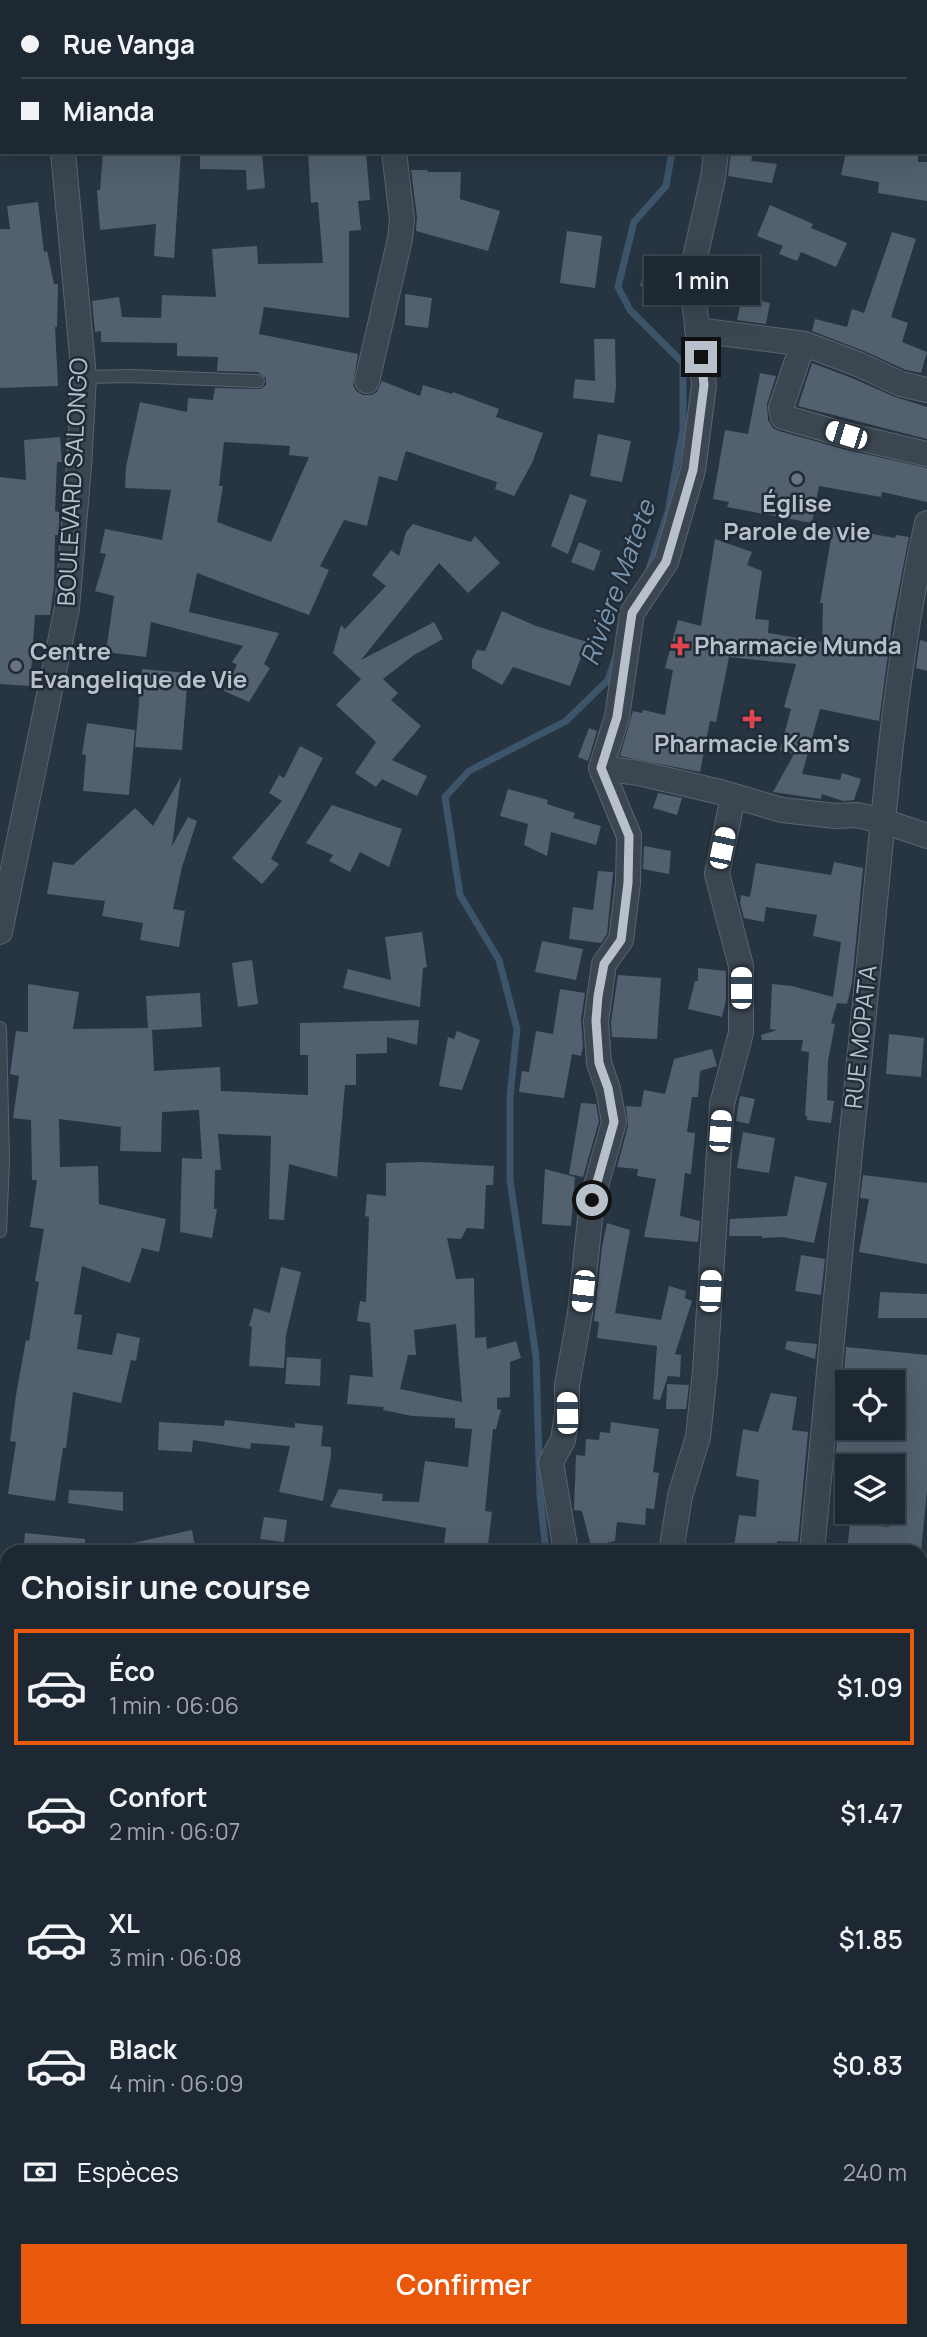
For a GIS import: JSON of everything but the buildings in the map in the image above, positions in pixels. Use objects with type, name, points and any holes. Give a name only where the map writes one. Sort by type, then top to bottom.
[{"type":"street","name":"BOULEVARD SALONGO","points":[[0,932],[67,608],[84,377],[63,154]]},
{"type":"street","points":[[367,381],[400,239],[402,219],[394,154]]},
{"type":"street","points":[[565,1545],[551,1462],[563,1440],[567,1385],[580,1313],[592,1200],[614,1122],[608,1088],[599,1063],[596,1021],[604,964],[621,940],[628,883],[629,836],[601,768],[617,717],[632,613],[666,562],[693,470],[704,385],[691,275],[713,178],[716,154]]},
{"type":"street","points":[[697,330],[805,344],[901,384],[927,390]]},
{"type":"street","points":[[805,344],[781,408],[783,417],[927,454]]},
{"type":"street","name":"RUE MOPATA","points":[[813,1545],[883,821],[906,627],[927,523]]},
{"type":"street","points":[[601,768],[720,792],[782,810],[836,816],[857,815],[927,836]]},
{"type":"street","points":[[672,1545],[680,1496],[698,1437],[705,1371],[722,1104],[741,1033],[741,966],[717,874],[733,797]]},
{"type":"lane","points":[[84,377],[258,381]]},
{"type":"lane","points":[[0,1028],[3,1161],[0,1231]]},
{"type":"waterway","name":"Rivière Matete","points":[[649,569],[668,512],[683,429],[683,363],[630,310],[618,287],[634,222],[666,186],[672,154]]},
{"type":"waterway","name":"Rivière Matete","points":[[545,1545],[540,1495],[536,1356],[510,1180],[510,1096],[517,1029],[499,960],[460,895],[445,797],[469,771],[566,721],[608,680],[615,659]]},
{"type":"place","name":"Église Parole de vie","points":[[797,479]]},
{"type":"place","name":"Pharmacie Munda","points":[[680,646]]},
{"type":"place","name":"Centre Evangelique de Vie","points":[[16,666]]},
{"type":"place","name":"Pharmacie Kam's","points":[[752,719]]},
{"type":"route","points":[[592,1200],[614,1122],[608,1088],[599,1063],[596,1021],[598,996],[604,964],[621,940],[628,883],[629,836],[601,768],[617,717],[632,613],[666,562],[693,470],[704,385],[701,357]]}]
